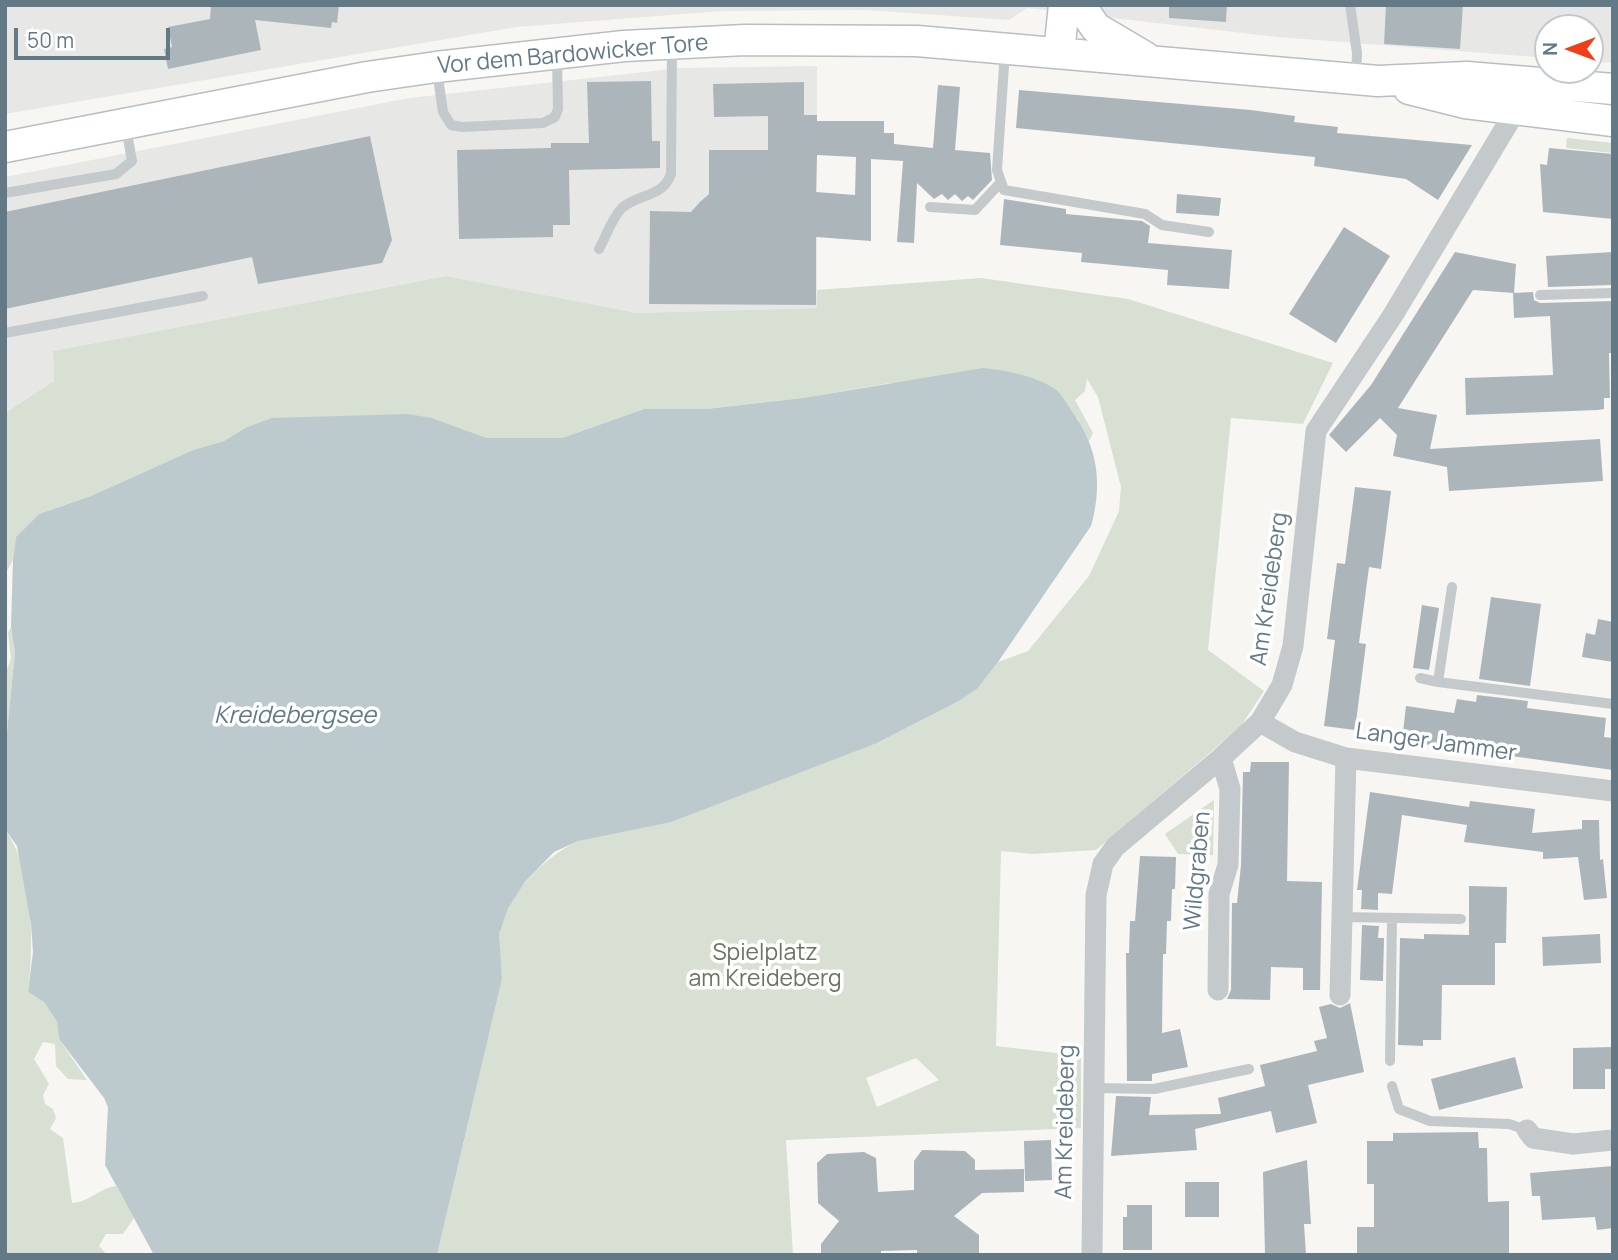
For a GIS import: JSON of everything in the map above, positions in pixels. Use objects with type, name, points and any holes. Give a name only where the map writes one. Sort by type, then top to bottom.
[{"type":"main road","points":[[1059,53],[1064,5]]},
{"type":"main road","name":"Vor dem Bardowicker Tore","points":[[1080,5],[1096,27],[1147,60]]},
{"type":"main road","name":"Vor dem Bardowicker Tore","points":[[5,147],[436,67],[672,43],[866,38],[1367,80],[1467,77],[1613,89]]},
{"type":"main road","name":"Vor dem Bardowicker Tore","points":[[1367,80],[1465,103],[1613,121]]},
{"type":"street","name":"Am Kreideberg","points":[[1092,1255],[1096,895],[1103,864],[1115,847],[1260,722],[1282,685],[1293,646],[1316,430],[1393,315],[1531,83]]},
{"type":"street","name":"Langer Jammer","points":[[1260,722],[1295,742],[1346,758],[1613,791]]},
{"type":"street","name":"Wildgraben","points":[[1218,990],[1219,894],[1228,865],[1230,789],[1221,758]]},
{"type":"street","points":[[1340,995],[1346,758]]},
{"type":"street","points":[[1527,1130],[1533,1138],[1573,1144],[1613,1140]]},
{"type":"lane","points":[[1350,5],[1357,53],[1367,80]]},
{"type":"lane","points":[[599,250],[624,206],[656,193],[668,182],[671,174],[672,43]]},
{"type":"lane","points":[[1005,48],[997,170],[1004,190],[1145,214],[1162,225],[1209,232]]},
{"type":"lane","points":[[436,67],[443,112],[451,125],[462,127],[543,123],[555,117],[558,109],[556,53]]},
{"type":"lane","points":[[5,193],[116,174],[132,161],[126,124]]},
{"type":"lane","points":[[930,207],[975,210],[1001,182]]},
{"type":"lane","points":[[1540,295],[1613,293]]},
{"type":"lane","points":[[5,333],[203,296]]},
{"type":"lane","points":[[1438,682],[1454,591]]},
{"type":"lane","points":[[1420,678],[1613,704]]},
{"type":"lane","points":[[1341,917],[1461,919]]},
{"type":"lane","points":[[1390,1061],[1392,918]]},
{"type":"lane","points":[[1093,1088],[1154,1089],[1250,1069]]},
{"type":"lane","points":[[1392,1086],[1399,1109],[1430,1121],[1509,1125],[1527,1130]]},
{"type":"shaded area","points":[[5,5],[1613,5],[1613,63],[1604,62],[1604,14],[1534,14],[1534,57],[1277,37],[1027,8],[1009,20],[866,10],[722,11],[517,27],[5,114]]},
{"type":"shaded area","points":[[817,66],[817,308],[637,313],[445,276],[53,351],[54,381],[5,413],[5,177],[409,98],[681,68]]},
{"type":"green space","points":[[1567,138],[1613,143],[1613,153],[1566,148]]},
{"type":"green space","name":"Spielplatz am Kreideberg","points":[[446,276],[637,313],[817,308],[817,290],[981,278],[1128,299],[1333,363],[1303,424],[1231,418],[1208,650],[1264,691],[1241,726],[1096,850],[1032,854],[1001,851],[996,1046],[1081,1056],[1081,1128],[786,1140],[793,1255],[437,1255],[502,979],[499,935],[502,921],[517,893],[540,867],[578,841],[877,743],[959,701],[977,689],[998,662],[1028,651],[1089,576],[1119,511],[1121,487],[1098,397],[1087,379],[1085,391],[1075,400],[1093,433],[1089,441],[1077,417],[890,383],[803,398],[706,409],[644,409],[562,438],[487,438],[432,418],[245,428],[224,441],[193,450],[91,496],[39,514],[16,537],[13,560],[5,574],[5,413],[54,381],[53,351]],"holes":[[[916,1058],[939,1080],[877,1107],[866,1078]]]},
{"type":"green space","points":[[11,627],[15,652],[5,752],[5,675],[11,658],[8,633]]},
{"type":"green space","points":[[1214,800],[1213,855],[1178,854],[1165,834]]},
{"type":"green space","points":[[5,829],[15,846],[27,886],[31,930],[28,992],[44,1002],[57,1022],[59,1039],[87,1080],[68,1079],[56,1066],[55,1044],[43,1042],[34,1059],[49,1084],[43,1095],[45,1104],[53,1109],[56,1118],[50,1129],[63,1138],[72,1203],[116,1186],[134,1218],[123,1234],[106,1234],[99,1246],[107,1255],[5,1255]]},
{"type":"water","name":"Kreidebergsee","points":[[983,368],[1029,377],[1057,391],[1087,437],[1096,466],[1097,495],[1091,526],[977,689],[877,743],[671,822],[578,841],[554,852],[525,882],[508,908],[499,934],[502,979],[437,1255],[154,1255],[105,1165],[108,1107],[104,1098],[59,1039],[57,1022],[44,1002],[28,992],[33,952],[31,924],[17,846],[5,829],[5,752],[15,652],[11,627],[16,537],[39,514],[91,496],[193,450],[224,441],[245,428],[272,418],[407,414],[432,418],[487,438],[562,438],[644,409],[706,409],[803,398]]},
{"type":"building","points":[[211,5],[339,5],[337,23],[332,22],[331,28],[255,20],[261,50],[168,69],[164,49],[172,47],[168,27],[210,19]]},
{"type":"building","points":[[1169,5],[1227,5],[1226,22],[1169,18]]},
{"type":"building","points":[[1386,5],[1463,5],[1460,49],[1384,44]]},
{"type":"building","points":[[651,81],[652,141],[660,141],[660,168],[569,170],[570,225],[553,225],[553,237],[459,239],[457,150],[551,148],[551,143],[589,143],[587,82]]},
{"type":"building","points":[[804,82],[804,115],[817,115],[817,121],[884,121],[884,133],[894,133],[894,144],[933,148],[938,85],[960,87],[955,150],[990,153],[992,180],[973,200],[968,196],[962,201],[955,194],[948,200],[942,194],[934,199],[917,183],[914,243],[897,242],[903,161],[871,159],[871,241],[816,237],[816,305],[649,304],[650,211],[691,212],[709,194],[709,150],[768,150],[768,116],[714,117],[713,84]],"holes":[[[817,155],[856,157],[855,195],[816,192]]]},
{"type":"building","points":[[1019,90],[1251,110],[1295,116],[1294,122],[1338,127],[1337,133],[1472,145],[1438,200],[1406,179],[1314,166],[1315,157],[1016,128]]},
{"type":"building","points":[[370,136],[392,240],[382,263],[258,284],[252,257],[5,309],[5,212]]},
{"type":"building","points":[[1549,148],[1613,154],[1613,219],[1543,212],[1540,164],[1547,165]]},
{"type":"building","points":[[1177,194],[1221,198],[1219,216],[1176,213]]},
{"type":"building","points":[[1004,199],[1066,209],[1066,214],[1142,221],[1150,226],[1148,243],[1232,250],[1229,289],[1167,285],[1168,270],[1081,262],[1082,253],[1000,245]]},
{"type":"building","points":[[1344,227],[1390,256],[1336,343],[1289,314]]},
{"type":"building","points":[[1455,252],[1516,264],[1514,293],[1473,290],[1398,408],[1437,415],[1430,449],[1600,439],[1603,481],[1449,491],[1447,467],[1393,456],[1397,435],[1380,418],[1346,452],[1329,435],[1371,385]]},
{"type":"building","points":[[1613,252],[1613,285],[1548,287],[1546,256]]},
{"type":"building","points":[[1533,292],[1534,300],[1540,303],[1613,301],[1613,353],[1609,353],[1610,398],[1604,398],[1604,409],[1598,410],[1466,415],[1465,378],[1553,375],[1550,316],[1514,318],[1513,293]]},
{"type":"building","points":[[1355,487],[1391,491],[1381,569],[1369,567],[1359,643],[1366,644],[1355,730],[1324,726],[1335,640],[1327,639],[1332,600],[1337,563],[1345,564]]},
{"type":"building","points":[[1491,597],[1541,604],[1530,686],[1479,679]]},
{"type":"building","points":[[1422,605],[1439,608],[1429,670],[1413,668]]},
{"type":"building","points":[[1598,619],[1613,622],[1613,662],[1582,657],[1586,633],[1595,635]]},
{"type":"building","points":[[1477,695],[1528,701],[1527,708],[1606,718],[1604,737],[1613,738],[1613,770],[1402,741],[1406,706],[1454,713],[1457,699],[1476,702]]},
{"type":"building","points":[[1251,762],[1289,762],[1287,881],[1322,882],[1320,990],[1303,990],[1303,968],[1271,967],[1270,1000],[1227,999],[1231,990],[1232,903],[1237,903],[1241,865],[1243,772],[1250,772]]},
{"type":"building","points":[[1370,792],[1469,807],[1470,801],[1535,809],[1532,833],[1582,829],[1582,820],[1599,820],[1600,860],[1603,859],[1607,898],[1584,900],[1578,857],[1543,859],[1543,852],[1464,842],[1467,825],[1402,815],[1392,894],[1378,893],[1378,910],[1361,909],[1362,890],[1357,890]]},
{"type":"building","points":[[1140,856],[1176,857],[1171,921],[1167,921],[1166,954],[1163,954],[1162,1033],[1180,1029],[1188,1067],[1152,1074],[1152,1081],[1127,1081],[1126,953],[1129,953],[1130,921],[1135,921]]},
{"type":"building","points":[[1469,886],[1507,887],[1506,943],[1495,943],[1495,985],[1442,985],[1441,1040],[1423,1040],[1423,1046],[1398,1045],[1400,938],[1424,939],[1424,934],[1469,935]]},
{"type":"building","points":[[1362,925],[1379,926],[1378,938],[1384,938],[1383,981],[1360,980]]},
{"type":"building","points":[[1600,934],[1601,963],[1543,966],[1542,937]]},
{"type":"building","points":[[1350,1003],[1364,1072],[1308,1085],[1317,1123],[1276,1133],[1271,1111],[1195,1129],[1197,1150],[1111,1156],[1116,1096],[1151,1097],[1149,1115],[1221,1114],[1218,1098],[1265,1086],[1260,1065],[1317,1051],[1314,1041],[1327,1038],[1319,1007],[1331,1004],[1340,1008]]},
{"type":"building","points":[[1613,1047],[1613,1069],[1605,1069],[1605,1089],[1573,1089],[1573,1048]]},
{"type":"building","points":[[1515,1057],[1523,1088],[1439,1110],[1431,1079]]},
{"type":"building","points":[[1478,1132],[1479,1148],[1487,1148],[1488,1202],[1509,1201],[1509,1255],[1357,1255],[1357,1227],[1374,1227],[1374,1184],[1367,1184],[1367,1141],[1393,1141],[1393,1133]]},
{"type":"building","points":[[1051,1140],[1052,1180],[1025,1181],[1024,1141]]},
{"type":"building","points":[[922,1150],[965,1151],[975,1160],[975,1170],[1024,1169],[1024,1192],[982,1193],[954,1216],[979,1235],[979,1255],[917,1255],[917,1250],[881,1251],[881,1255],[821,1255],[821,1244],[839,1221],[818,1203],[817,1163],[827,1154],[864,1152],[876,1158],[878,1192],[914,1190],[914,1161]]},
{"type":"building","points":[[1307,1160],[1311,1224],[1304,1224],[1306,1255],[1265,1255],[1263,1172]]},
{"type":"building","points":[[1613,1166],[1613,1228],[1597,1230],[1595,1217],[1542,1220],[1540,1196],[1532,1196],[1530,1173]]},
{"type":"building","points":[[1185,1182],[1219,1182],[1219,1217],[1185,1217]]},
{"type":"building","points":[[1127,1205],[1152,1205],[1152,1250],[1123,1250],[1123,1217],[1127,1217]]}]
